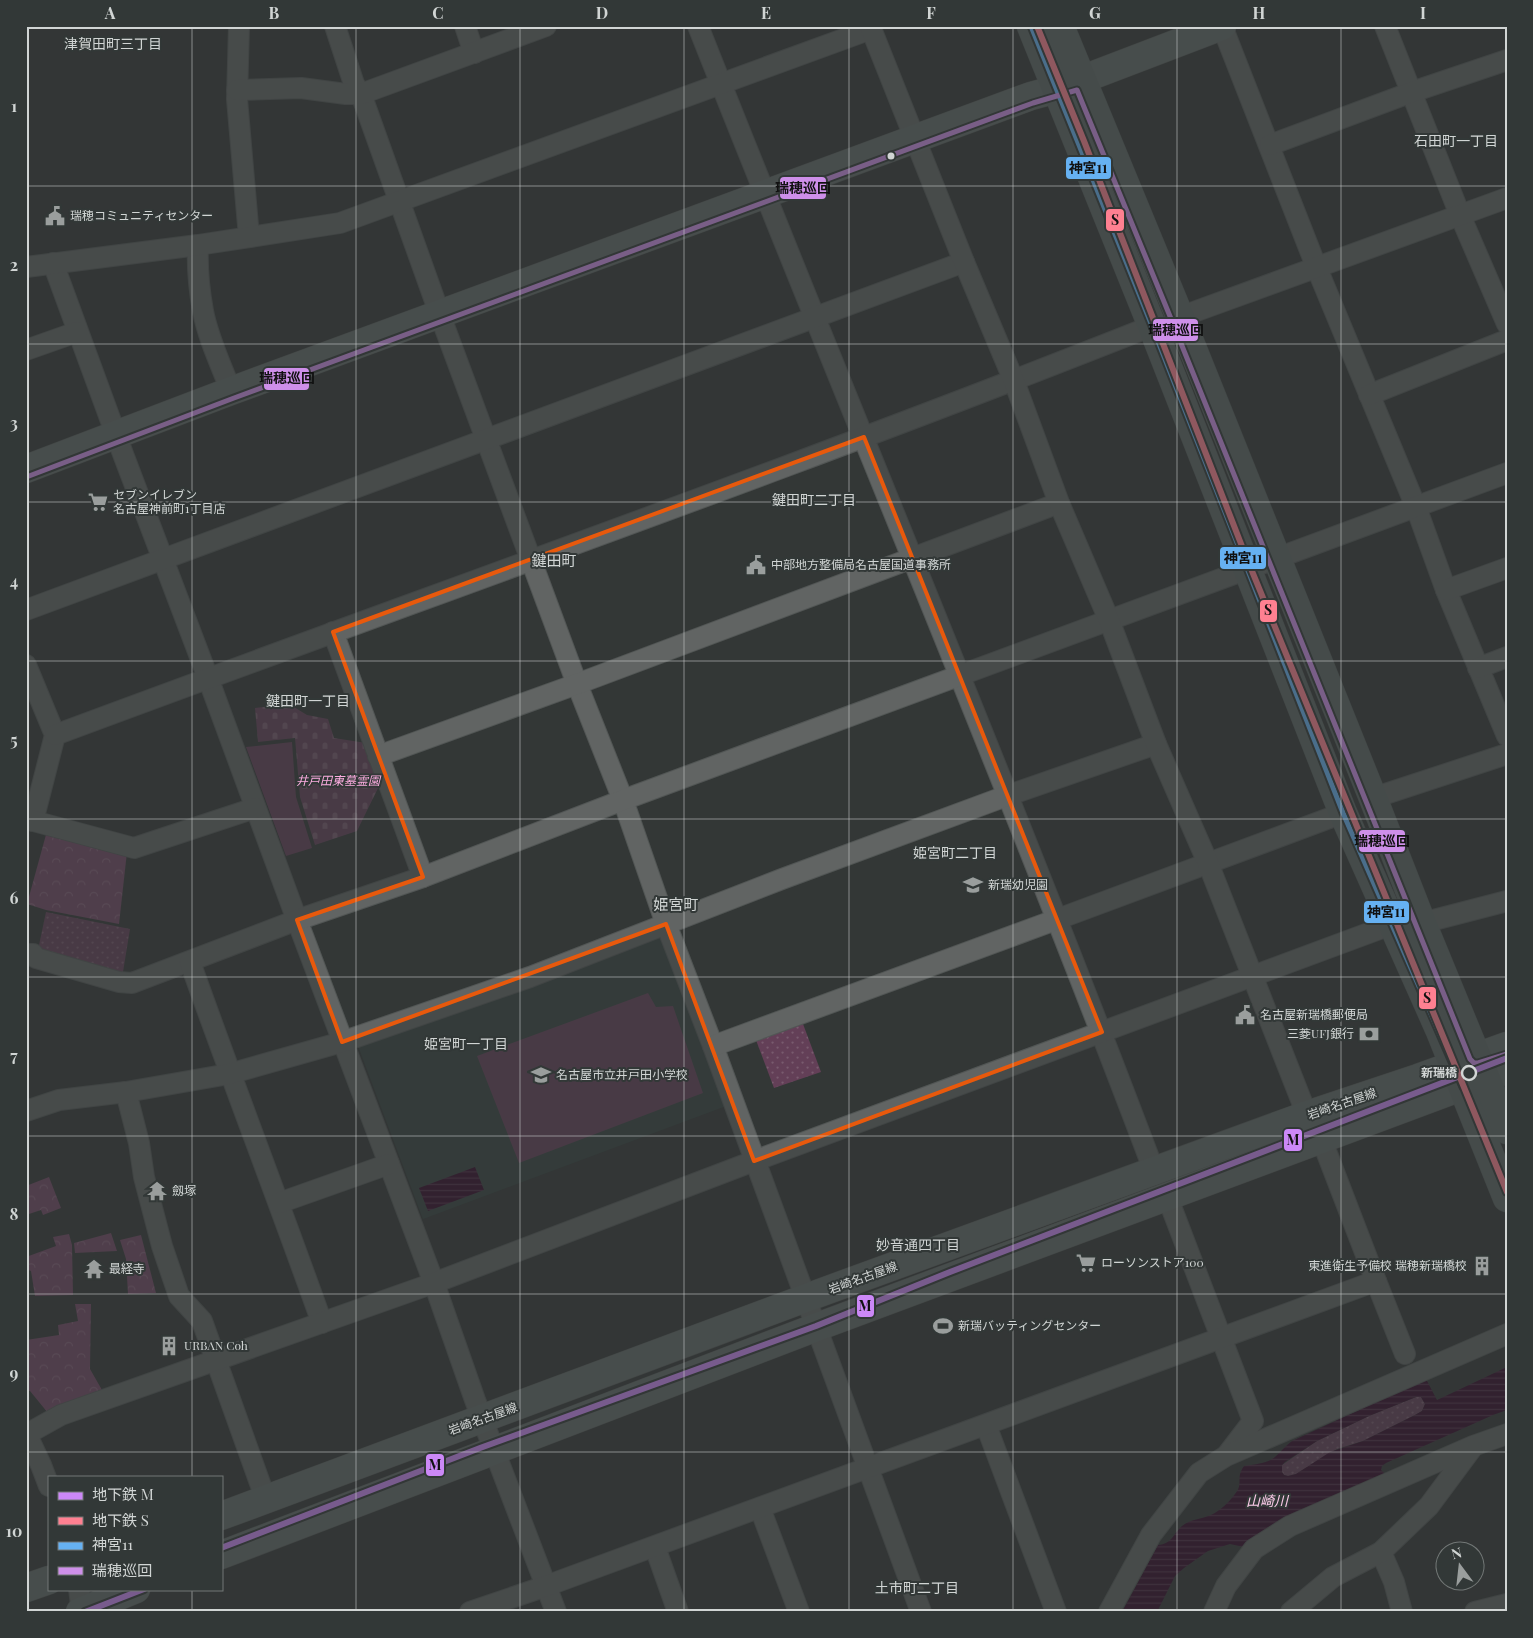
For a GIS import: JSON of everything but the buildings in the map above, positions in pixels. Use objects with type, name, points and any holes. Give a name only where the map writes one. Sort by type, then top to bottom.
[{"type":"main road","points":[[1031,26],[1069,84],[1180,317],[1373,798],[1477,1071],[1507,1198]]},
{"type":"main road","points":[[1060,26],[1069,84],[1152,326],[1343,813],[1393,924],[1477,1071],[1507,1130]]},
{"type":"main road","points":[[26,469],[231,391],[1031,96],[1069,84],[1222,26]]},
{"type":"main road","name":"岩崎名古屋線","points":[[222,1555],[817,1327],[1321,1138],[1477,1071],[1507,1046]]},
{"type":"main road","name":"岩崎名古屋線","points":[[222,1516],[806,1298],[1307,1115],[1477,1071]]},
{"type":"main road","points":[[26,1588],[48,1580]]},
{"type":"main road","points":[[81,1606],[133,1590]]},
{"type":"street","points":[[239,26],[237,90],[249,237]]},
{"type":"street","points":[[335,26],[354,84],[361,94],[440,315],[623,800],[666,924],[713,1046],[921,1612]]},
{"type":"street","points":[[465,26],[474,53]]},
{"type":"street","points":[[237,90],[302,88],[346,94],[361,94],[546,26]]},
{"type":"street","points":[[698,26],[1058,919],[1154,1171]]},
{"type":"street","points":[[1222,26],[1316,266],[1416,507],[1446,590],[1507,736]]},
{"type":"street","points":[[1385,26],[1460,215],[1507,324]]},
{"type":"street","points":[[26,267],[198,245],[340,224],[870,28],[1014,381],[1059,503],[1109,620],[1156,744],[1208,863],[1307,1115],[1321,1138],[1405,1354]]},
{"type":"street","points":[[1270,145],[1412,92],[1507,60]]},
{"type":"street","points":[[1180,317],[1507,198]]},
{"type":"street","points":[[198,245],[197,266],[203,312],[231,391]]},
{"type":"street","points":[[26,610],[815,319],[964,262]]},
{"type":"street","points":[[53,263],[342,1042],[434,1282],[482,1419],[556,1612]]},
{"type":"street","points":[[55,735],[864,437],[1014,381],[1152,326]]},
{"type":"street","points":[[26,350],[77,332]]},
{"type":"street","points":[[1370,395],[1507,340]]},
{"type":"street","points":[[26,954],[33,954],[36,958],[119,982],[132,983],[297,920],[423,876],[623,800],[1507,473]]},
{"type":"street","points":[[378,756],[578,684],[1059,503]]},
{"type":"street","points":[[1446,590],[1507,568]]},
{"type":"street","points":[[332,632],[423,876]]},
{"type":"street","points":[[1478,668],[1507,657]]},
{"type":"street","points":[[26,665],[55,735],[30,820],[134,848],[255,808]]},
{"type":"street","points":[[26,1111],[59,1100],[126,1092],[230,1074],[342,1042],[530,977],[782,879],[1156,744]]},
{"type":"street","points":[[1373,798],[1507,754]]},
{"type":"street","points":[[713,1046],[1343,813]]},
{"type":"street","points":[[1422,923],[1507,900]]},
{"type":"street","points":[[48,1484],[27,1434],[61,1415],[434,1282],[1393,924]]},
{"type":"street","points":[[190,962],[322,1323]]},
{"type":"street","points":[[126,1092],[139,1143],[144,1176],[162,1246],[179,1296],[202,1321],[266,1500]]},
{"type":"street","points":[[279,1202],[389,1164]]},
{"type":"street","points":[[1166,1196],[1253,1422],[1226,1456]]},
{"type":"street","points":[[470,1612],[760,1508],[1376,1281]]},
{"type":"street","points":[[1110,1612],[1151,1535],[1199,1473],[1226,1456],[1507,1334]]},
{"type":"street","points":[[986,1424],[1056,1612]]},
{"type":"street","points":[[1214,1612],[1226,1586],[1254,1548],[1290,1526],[1473,1446],[1507,1434]]},
{"type":"street","points":[[1291,1612],[1333,1577],[1381,1552],[1429,1506],[1473,1446]]},
{"type":"street","points":[[760,1508],[798,1612]]},
{"type":"street","points":[[654,1546],[678,1612]]},
{"type":"street","points":[[1381,1552],[1394,1582],[1402,1612]]},
{"type":"highlighted area","points":[[864,437],[1102,1032],[754,1161],[666,924],[342,1042],[297,920],[423,877],[333,632]]},
{"type":"shaded area","name":"名古屋市立井戸田小学校","points":[[656,933],[664,937],[726,1106],[423,1219],[357,1043]]},
{"type":"green space","name":"井戸田東墓霊園","points":[[289,704],[307,715],[328,719],[334,738],[366,743],[381,782],[357,831],[315,845],[300,797],[295,738],[258,742],[255,708]]},
{"type":"green space","points":[[292,742],[296,797],[312,848],[286,856],[246,747]]},
{"type":"green space","points":[[47,831],[127,852],[119,924],[46,910],[27,904]]},
{"type":"green space","points":[[46,912],[130,929],[122,978],[38,950]]},
{"type":"green space","points":[[648,993],[656,1007],[673,1006],[703,1093],[519,1163],[477,1056]]},
{"type":"green space","points":[[803,1024],[821,1072],[774,1088],[756,1040]]},
{"type":"green space","points":[[49,1177],[61,1208],[43,1215],[41,1210],[26,1215],[26,1186]]},
{"type":"green space","points":[[111,1233],[117,1251],[75,1253],[74,1243]]},
{"type":"green space","points":[[69,1234],[72,1245],[73,1295],[35,1296],[31,1271],[26,1269],[26,1257],[56,1246],[53,1237]]},
{"type":"green space","points":[[141,1235],[156,1293],[128,1294],[126,1259],[120,1240]]},
{"type":"green space","points":[[75,1304],[91,1304],[90,1369],[102,1390],[57,1406],[48,1413],[30,1391],[26,1391],[26,1340],[59,1335],[58,1325],[78,1321]]},
{"type":"green space","points":[[1416,1397],[1421,1397],[1425,1404],[1422,1411],[1415,1415],[1363,1441],[1337,1449],[1296,1474],[1288,1476],[1282,1472],[1282,1465],[1317,1441],[1369,1416]]},
{"type":"water","points":[[475,1167],[484,1190],[428,1211],[419,1188]]},
{"type":"water","name":"山崎川","points":[[1507,1367],[1507,1410],[1386,1463],[1382,1466],[1381,1470],[1384,1473],[1392,1474],[1248,1548],[1230,1544],[1208,1551],[1175,1576],[1157,1612],[1122,1612],[1158,1545],[1169,1541],[1185,1524],[1211,1515],[1224,1506],[1238,1490],[1241,1470],[1244,1466],[1268,1461],[1292,1441],[1426,1379],[1437,1400]],"holes":[[[1416,1397],[1421,1397],[1425,1404],[1422,1411],[1415,1415],[1363,1441],[1330,1452],[1296,1474],[1288,1476],[1282,1472],[1282,1465],[1285,1462],[1317,1441],[1369,1416]]]},
{"type":"metro line","name":"S","points":[[1037,26],[1084,141],[1245,554],[1507,1192]]},
{"type":"metro line","name":"M","points":[[222,1548],[480,1448],[816,1326],[950,1272],[1507,1058]]},
{"type":"metro line","name":"M","points":[[85,1612],[141,1590]]},
{"type":"transit line","name":"神宮11","points":[[1031,26],[1152,326],[1343,813],[1463,1087]]},
{"type":"transit line","name":"瑞穂巡回","points":[[29,476],[234,398],[1033,103],[1077,90],[1470,1059],[1474,1063],[1478,1063],[1507,1054]]},
{"type":"place","name":"瑞穂コミュニティセンター","points":[[55,216]]},
{"type":"place","name":"セブンイレブン 名古屋神前町1丁目店","points":[[98,502]]},
{"type":"place","name":"中部地方整備局名古屋国道事務所","points":[[756,565]]},
{"type":"place","name":"新瑞幼児園","points":[[973,885]]},
{"type":"place","name":"名古屋新瑞橋郵便局","points":[[1245,1015]]},
{"type":"place","name":"三菱UFJ銀行","points":[[1369,1034]]},
{"type":"place","name":"新瑞橋","points":[[1469,1073]]},
{"type":"place","name":"名古屋市立井戸田小学校","points":[[541,1075]]},
{"type":"place","name":"劔塚","points":[[157,1191]]},
{"type":"place","name":"ローソンストア100","points":[[1086,1263]]},
{"type":"place","name":"東進衛生予備校 瑞穂新瑞橋校","points":[[1482,1266]]},
{"type":"place","name":"最経寺","points":[[94,1269]]},
{"type":"place","name":"新瑞バッティングセンター","points":[[943,1326]]},
{"type":"place","name":"URBAN Coh","points":[[169,1346]]},
{"type":"district","name":"津賀田町三丁目","points":[[113,44]]},
{"type":"district","name":"石田町一丁目","points":[[1456,141]]},
{"type":"district","name":"鍵田町二丁目","points":[[814,500]]},
{"type":"district","name":"鍵田町","points":[[554,561]]},
{"type":"district","name":"鍵田町一丁目","points":[[308,701]]},
{"type":"district","name":"姫宮町二丁目","points":[[955,853]]},
{"type":"district","name":"姫宮町","points":[[676,905]]},
{"type":"district","name":"姫宮町一丁目","points":[[466,1044]]},
{"type":"district","name":"妙音通四丁目","points":[[918,1245]]},
{"type":"district","name":"土市町二丁目","points":[[917,1588]]}]
